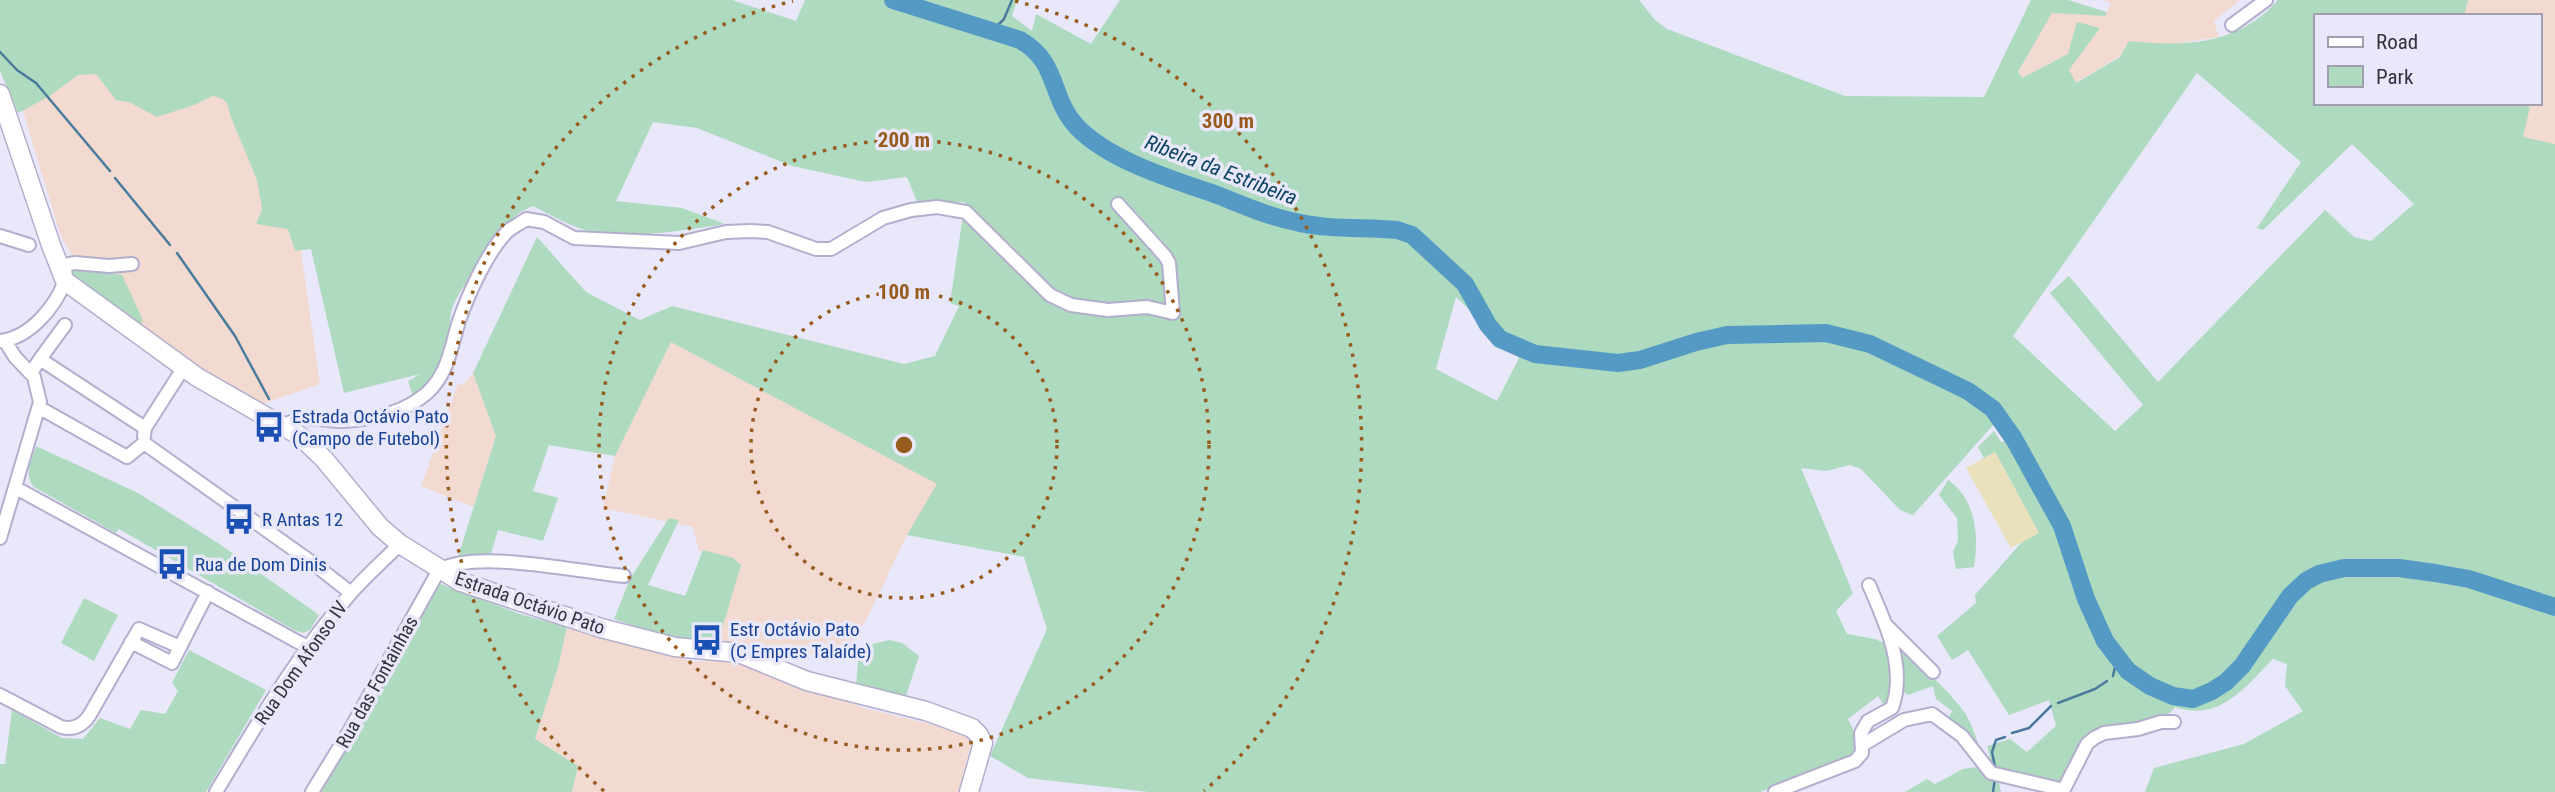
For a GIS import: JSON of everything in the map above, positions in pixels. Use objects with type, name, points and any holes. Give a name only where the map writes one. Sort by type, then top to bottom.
[{"type":"street","points":[[2232,25],[2266,0]]},
{"type":"street","points":[[0,94],[64,277]]},
{"type":"street","points":[[285,426],[300,418],[339,421],[375,419],[425,395],[444,371],[460,320],[482,268],[508,232],[526,219],[544,222],[574,238],[679,243],[726,232],[751,231],[768,232],[816,249],[831,249],[883,218],[911,210],[937,207],[966,212],[1050,295],[1071,305],[1108,310],[1147,307],[1173,313],[1170,274],[1165,256],[1118,204]]},
{"type":"street","points":[[0,236],[29,245]]},
{"type":"street","points":[[0,538],[40,408],[38,384],[2,341],[19,335],[39,320],[55,302],[69,264],[132,264]]},
{"type":"street","name":"Estrada Octávio Pato","points":[[64,277],[184,367],[224,394],[285,426],[310,444],[380,527],[439,570],[461,582],[601,628],[676,647],[739,653],[807,681],[926,711],[972,728],[983,743],[970,792]]},
{"type":"street","points":[[31,373],[65,325]]},
{"type":"street","points":[[40,359],[145,428]]},
{"type":"street","points":[[40,408],[127,457],[144,443],[145,428],[184,367]]},
{"type":"street","points":[[144,443],[351,593]]},
{"type":"street","points":[[16,488],[309,648]]},
{"type":"street","name":"Rua Dom Afonso IV","points":[[216,792],[258,723],[309,648],[351,593],[400,544]]},
{"type":"street","points":[[439,570],[450,564],[491,561],[624,576]]},
{"type":"street","name":"Rua das Fontainhas","points":[[312,792],[351,730],[439,570]]},
{"type":"street","points":[[1775,792],[1855,761],[1862,753],[1864,744],[1861,733],[1867,721],[1892,708],[1898,693],[1896,668],[1887,626],[1869,586]]},
{"type":"street","points":[[0,695],[61,727],[71,729],[80,726],[89,716],[138,629],[180,647],[208,592]]},
{"type":"street","points":[[1887,626],[1933,672]]},
{"type":"street","points":[[1864,744],[1904,720],[1932,714],[1962,736],[1991,774],[2064,789],[2087,744],[2094,738],[2104,733],[2174,722]]},
{"type":"shaded area","points":[[2102,0],[2240,0],[2214,21],[2219,37],[2166,45],[2129,41],[2120,56],[2075,83],[2068,70],[2100,28],[2068,54],[2022,78],[2018,73],[2052,12],[2105,16],[2111,3]]},
{"type":"shaded area","points":[[2468,0],[2555,0],[2555,162],[2516,153],[2516,105],[2541,105],[2541,14],[2464,14]]},
{"type":"shaded area","points":[[85,56],[230,89],[297,223],[320,384],[254,407],[214,381],[91,286],[61,237],[18,95]]},
{"type":"shaded area","points":[[671,342],[938,484],[907,535],[866,620],[843,659],[715,640],[737,565],[699,551],[693,527],[603,508],[615,456]]},
{"type":"shaded area","points":[[473,373],[496,435],[474,507],[421,486],[458,384],[463,385]]},
{"type":"shaded area","points":[[568,622],[693,662],[720,660],[768,671],[864,708],[969,734],[972,741],[958,792],[572,792],[578,766],[535,739],[558,667]]},
{"type":"green space","points":[[0,0],[732,0],[796,21],[805,0],[1017,0],[1012,16],[1032,31],[1036,14],[1091,44],[1120,0],[1639,0],[1655,20],[1667,29],[1845,96],[1984,97],[2031,0],[2068,0],[2107,12],[2105,16],[2052,13],[2018,72],[2022,78],[2068,54],[2077,22],[2100,28],[2069,70],[2076,83],[2120,57],[2129,41],[2191,43],[2210,40],[2246,26],[2278,0],[2468,0],[2464,14],[2314,14],[2314,105],[2523,105],[2530,107],[2523,137],[2555,144],[2555,792],[2145,792],[2154,768],[2244,744],[2303,711],[2285,686],[2287,664],[2273,659],[2241,691],[2218,706],[2205,710],[2175,707],[2170,713],[2153,721],[2103,730],[2061,785],[1993,769],[1987,746],[2010,739],[2027,752],[2056,726],[2049,700],[2009,715],[1968,650],[1952,660],[1937,636],[1976,603],[1975,595],[2022,542],[2039,533],[1995,452],[1984,458],[1978,447],[1994,431],[2001,442],[2005,441],[1994,424],[1913,515],[1900,510],[1861,469],[1850,465],[1826,471],[1801,468],[1853,593],[1836,611],[1847,634],[1875,639],[1886,644],[1893,679],[1891,700],[1884,705],[1878,696],[1848,719],[1857,743],[1853,752],[1841,762],[1760,792],[1149,792],[1028,778],[990,756],[1047,629],[1024,557],[907,535],[937,484],[671,342],[615,456],[549,445],[533,491],[558,498],[543,541],[498,530],[490,557],[458,557],[496,436],[473,373],[537,237],[586,292],[640,320],[672,306],[904,364],[935,356],[959,306],[950,303],[965,202],[918,204],[907,177],[866,182],[792,166],[697,128],[653,122],[616,201],[682,208],[725,224],[650,234],[605,234],[577,227],[533,206],[512,220],[464,286],[451,311],[448,352],[425,386],[413,396],[408,381],[420,374],[344,393],[311,249],[295,251],[288,229],[256,224],[262,209],[257,180],[226,102],[213,96],[157,117],[129,102],[116,100],[96,74],[78,75],[48,97],[18,113],[0,71]],"holes":[[[2197,73],[2301,162],[2257,228],[2263,230],[2352,144],[2414,204],[2371,241],[2354,237],[2325,210],[2158,382],[2069,276],[2050,293],[2143,405],[2115,431],[2013,336]],[[1456,297],[1519,358],[1497,401],[1436,369]]]},
{"type":"green space","points":[[77,267],[122,275],[142,318],[142,327],[71,275],[70,270]]},
{"type":"green space","points":[[36,446],[138,493],[218,543],[319,615],[310,630],[303,633],[294,630],[119,529],[116,533],[34,487],[29,473]]},
{"type":"green space","points":[[1948,480],[1965,497],[1970,508],[1976,543],[1974,567],[1956,569],[1953,552],[1958,541],[1957,518],[1939,495]]},
{"type":"green space","points":[[669,518],[679,520],[648,585],[685,596],[703,550],[733,558],[741,565],[718,642],[660,635],[614,619],[630,579]]},
{"type":"green space","points":[[438,583],[520,614],[567,627],[558,667],[535,739],[578,766],[572,792],[321,792]]},
{"type":"green space","points":[[84,598],[118,615],[94,661],[61,643]]},
{"type":"green space","points":[[889,640],[902,643],[919,656],[906,696],[856,686],[860,659],[858,648]]},
{"type":"green space","points":[[1894,647],[1921,666],[1960,706],[1970,723],[1981,754],[1947,721],[1952,711],[1936,699],[1933,686],[1908,695],[1904,692]]},
{"type":"green space","points":[[189,650],[266,690],[206,792],[0,792],[0,764],[5,764],[12,710],[62,738],[83,739],[100,718],[130,729],[141,710],[165,714],[178,691],[172,683]]},
{"type":"green space","points":[[1978,767],[1993,782],[1999,783],[2001,792],[1905,792],[1927,779],[1935,784],[1963,769]]},
{"type":"sand","points":[[1995,452],[2039,533],[2011,548],[1966,468]]},
{"type":"waterway","name":"Ribeira da Estribeira","points":[[893,0],[1020,40],[1042,59],[1068,116],[1077,127],[1107,150],[1144,169],[1286,220],[1308,225],[1397,230],[1412,235],[1465,284],[1488,325],[1500,339],[1535,354],[1618,363],[1640,360],[1727,335],[1826,333],[1870,344],[1968,391],[1993,409],[2014,439],[2062,526],[2086,599],[2105,641],[2128,671],[2150,686],[2173,696],[2193,699],[2226,682],[2242,666],[2290,596],[2306,581],[2319,574],[2344,568],[2399,568],[2469,579],[2555,607]]},
{"type":"waterway","points":[[992,31],[1004,19],[1012,0]]},
{"type":"waterway","points":[[0,52],[17,70],[36,83],[110,171]]},
{"type":"waterway","points":[[115,178],[170,245]]},
{"type":"waterway","points":[[177,253],[235,336],[269,399]]},
{"type":"waterway","points":[[2113,676],[2117,658]]},
{"type":"waterway","points":[[2058,703],[2095,689],[2107,681]]},
{"type":"waterway","points":[[2012,733],[2029,728],[2051,706]]},
{"type":"waterway","points":[[1995,767],[1992,752],[1996,740],[2005,737]]},
{"type":"waterway","points":[[1993,792],[1995,778]]},
{"type":"place","name":"Estrada Octávio Pato (Campo de Futebol)","points":[[269,427]]},
{"type":"place","name":"R Antas 12","points":[[239,519]]},
{"type":"place","name":"Rua de Dom Dinis","points":[[172,564]]},
{"type":"place","name":"Estr Octávio Pato (C Empres Talaíde)","points":[[707,640]]}]
